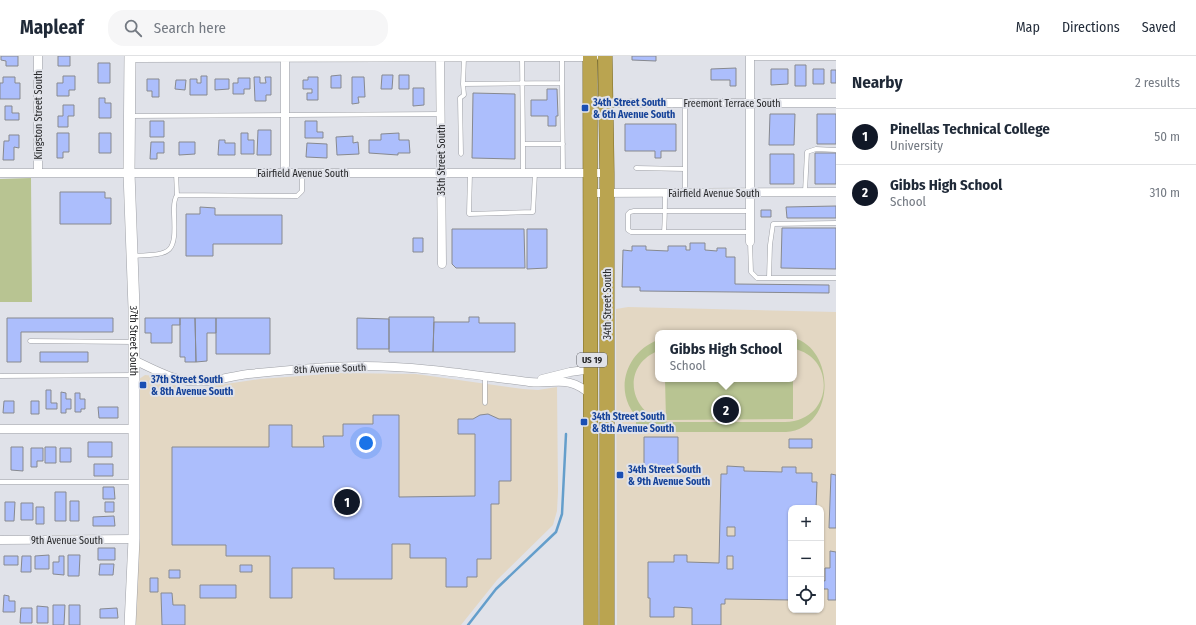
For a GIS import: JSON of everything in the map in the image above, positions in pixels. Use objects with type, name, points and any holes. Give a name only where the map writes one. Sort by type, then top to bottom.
[{"type":"highway","name":"34th Street South","points":[[590,56],[592,370],[591,625]]},
{"type":"highway","name":"34th Street South","points":[[604,56],[607,173],[606,625]]},
{"type":"highway","points":[[592,370],[607,403]]},
{"type":"street","name":"Kingston Street South","points":[[38,56],[38,173]]},
{"type":"street","points":[[130,57],[604,56]]},
{"type":"street","name":"37th Street South","points":[[130,57],[128,173],[134,342],[134,539],[130,625]]},
{"type":"street","points":[[285,57],[285,173]]},
{"type":"street","name":"35th Street South","points":[[440,57],[442,264]]},
{"type":"street","points":[[750,57],[750,242]]},
{"type":"street","name":"Freemont Terrace South","points":[[605,103],[836,103]]},
{"type":"street","name":"Fairfield Avenue South","points":[[0,173],[607,173]]},
{"type":"street","name":"Fairfield Avenue South","points":[[591,193],[836,192]]},
{"type":"street","name":"8th Avenue South","points":[[134,360],[168,375],[193,381],[204,381],[284,370],[362,366],[412,367],[485,375],[530,382],[573,382],[581,386],[592,395]]},
{"type":"street","name":"8th Avenue South","points":[[530,382],[570,372],[592,370]]},
{"type":"street","points":[[0,429],[134,429]]},
{"type":"street","name":"9th Avenue South","points":[[0,540],[134,539]]},
{"type":"lane","points":[[460,154],[460,98],[464,95],[464,57]]},
{"type":"lane","points":[[522,57],[523,173]]},
{"type":"lane","points":[[563,173],[562,83],[567,57]]},
{"type":"lane","points":[[750,57],[836,58]]},
{"type":"lane","points":[[463,84],[562,83]]},
{"type":"lane","points":[[685,193],[686,103]]},
{"type":"lane","points":[[129,116],[441,114]]},
{"type":"lane","points":[[523,144],[563,144]]},
{"type":"lane","points":[[806,192],[807,152],[816,149],[836,150]]},
{"type":"lane","points":[[636,168],[685,169]]},
{"type":"lane","points":[[132,256],[160,255],[168,252],[173,246],[175,235],[174,203],[177,196],[176,173]]},
{"type":"lane","points":[[177,196],[297,196],[302,192],[302,173]]},
{"type":"lane","points":[[470,173],[469,214],[533,212],[535,173]]},
{"type":"lane","points":[[664,232],[665,193]]},
{"type":"lane","points":[[750,211],[665,211],[630,212],[628,214],[628,227],[631,232],[750,232]]},
{"type":"lane","points":[[769,278],[770,245],[773,224],[836,223]]},
{"type":"lane","points":[[750,242],[751,272],[753,276],[757,278],[836,278]]},
{"type":"lane","points":[[30,341],[134,342]]},
{"type":"lane","points":[[0,376],[134,375]]},
{"type":"lane","points":[[485,375],[485,404]]},
{"type":"lane","points":[[0,482],[134,482]]},
{"type":"shaded area","points":[[628,307],[836,312],[836,625],[617,625],[616,309]]},
{"type":"shaded area","points":[[340,373],[416,374],[538,390],[557,387],[558,492],[557,511],[553,525],[497,580],[461,625],[135,625],[139,379],[145,375],[153,376],[180,387],[193,389],[260,379]]},
{"type":"green space","points":[[31,178],[32,302],[0,302],[0,179]]},
{"type":"green space","points":[[797,340],[808,345],[818,357],[823,372],[824,388],[823,375],[817,364],[808,354],[797,350]]},
{"type":"green space","points":[[655,342],[655,353],[646,358],[638,367],[634,378],[634,390],[638,400],[645,410],[655,418],[668,422],[785,422],[801,419],[813,411],[820,401],[824,388],[822,404],[814,417],[802,427],[786,432],[636,432],[636,422],[642,422],[633,412],[627,400],[625,388],[626,376],[630,365],[637,355],[646,346]]},
{"type":"green space","points":[[665,382],[793,382],[793,419],[666,420]]},
{"type":"building","points":[[1,56],[18,56],[18,66],[6,66],[6,61],[1,60]]},
{"type":"building","points":[[58,56],[70,56],[70,66],[58,66]]},
{"type":"building","points":[[632,56],[656,56],[656,61],[632,60]]},
{"type":"building","points":[[98,63],[110,63],[110,83],[98,83]]},
{"type":"building","points":[[795,65],[806,65],[806,86],[795,86]]},
{"type":"building","points":[[736,68],[736,86],[730,86],[730,80],[711,80],[711,69]]},
{"type":"building","points":[[771,69],[788,69],[788,84],[771,85]]},
{"type":"building","points":[[813,69],[824,69],[824,84],[813,84]]},
{"type":"building","points":[[831,70],[836,70],[836,83],[831,83]]},
{"type":"building","points":[[341,75],[341,88],[331,88],[331,76]]},
{"type":"building","points":[[382,75],[393,75],[392,89],[381,89]]},
{"type":"building","points":[[399,75],[409,75],[409,89],[399,89]]},
{"type":"building","points":[[63,76],[75,76],[75,90],[69,90],[69,96],[57,96],[57,83],[63,83]]},
{"type":"building","points":[[201,76],[207,76],[207,95],[190,95],[190,79],[197,79],[197,83],[201,83]]},
{"type":"building","points":[[3,77],[15,77],[15,83],[20,83],[20,99],[0,99],[0,83],[3,83]]},
{"type":"building","points":[[254,77],[260,77],[260,83],[266,83],[265,77],[271,77],[271,95],[266,95],[266,101],[255,101]]},
{"type":"building","points":[[308,77],[318,77],[318,100],[307,100],[307,93],[312,93],[312,89],[303,89],[303,80],[308,80]]},
{"type":"building","points":[[352,77],[364,77],[365,97],[358,97],[359,103],[352,104]]},
{"type":"building","points":[[238,78],[250,78],[250,89],[244,89],[244,94],[233,94],[233,83],[238,83]]},
{"type":"building","points":[[147,79],[159,79],[159,97],[152,97],[152,91],[147,91]]},
{"type":"building","points":[[215,79],[229,79],[229,89],[215,90]]},
{"type":"building","points":[[176,80],[186,80],[185,90],[175,89]]},
{"type":"building","points":[[413,88],[424,88],[424,105],[413,106]]},
{"type":"building","points":[[547,89],[557,89],[558,116],[556,116],[556,126],[548,126],[548,116],[531,116],[531,100],[547,100]]},
{"type":"building","points":[[473,93],[515,94],[515,159],[472,158]]},
{"type":"building","points":[[99,98],[105,98],[105,103],[111,103],[111,118],[99,118]]},
{"type":"building","points":[[63,105],[74,105],[74,116],[68,116],[68,127],[58,127],[58,116],[63,116]]},
{"type":"building","points":[[5,106],[12,106],[12,113],[19,113],[19,120],[5,120]]},
{"type":"building","points":[[770,114],[795,114],[794,145],[769,145]]},
{"type":"building","points":[[817,114],[836,114],[836,144],[817,144]]},
{"type":"building","points":[[150,121],[164,121],[164,137],[150,137]]},
{"type":"building","points":[[305,121],[317,121],[317,132],[323,132],[323,138],[305,138]]},
{"type":"building","points":[[625,124],[676,124],[676,151],[661,151],[661,158],[655,158],[655,151],[625,151]]},
{"type":"building","points":[[258,130],[271,130],[271,155],[257,155]]},
{"type":"building","points":[[57,133],[69,133],[69,152],[63,152],[63,158],[57,158]]},
{"type":"building","points":[[99,133],[111,133],[111,153],[99,153]]},
{"type":"building","points":[[241,133],[248,133],[248,140],[254,140],[254,154],[241,154]]},
{"type":"building","points":[[399,133],[399,140],[409,140],[410,153],[398,153],[398,155],[369,153],[369,140],[381,140],[381,134]]},
{"type":"building","points":[[9,135],[19,135],[19,148],[14,147],[14,160],[3,160],[4,141],[9,141]]},
{"type":"building","points":[[353,136],[353,143],[358,142],[359,154],[337,155],[336,137]]},
{"type":"building","points":[[219,140],[225,140],[225,143],[235,143],[235,155],[218,155]]},
{"type":"building","points":[[151,142],[164,142],[164,153],[157,153],[157,159],[150,159]]},
{"type":"building","points":[[179,142],[195,142],[195,154],[179,155]]},
{"type":"building","points":[[307,143],[327,144],[327,158],[306,157]]},
{"type":"building","points":[[815,153],[836,153],[836,184],[815,184]]},
{"type":"building","points":[[770,154],[794,154],[794,184],[770,184]]},
{"type":"building","points":[[60,192],[105,192],[105,198],[111,198],[111,224],[60,224]]},
{"type":"building","points":[[836,206],[836,218],[787,218],[786,207]]},
{"type":"building","points":[[200,207],[215,208],[215,215],[282,215],[282,244],[213,244],[213,256],[186,256],[186,214],[200,214]]},
{"type":"building","points":[[761,210],[771,210],[771,217],[761,217]]},
{"type":"building","points":[[782,228],[836,228],[836,269],[781,268]]},
{"type":"building","points":[[452,229],[524,229],[525,268],[456,268],[452,264]]},
{"type":"building","points":[[527,229],[547,229],[547,268],[527,269]]},
{"type":"building","points":[[413,238],[423,238],[423,252],[413,252]]},
{"type":"building","points":[[690,243],[705,243],[705,250],[717,251],[717,248],[726,248],[726,257],[735,257],[735,284],[829,285],[829,293],[640,291],[640,287],[622,287],[623,250],[632,251],[632,246],[646,246],[646,250],[668,251],[668,246],[686,246],[686,250],[690,250]]},
{"type":"building","points":[[389,317],[434,317],[433,352],[389,352]]},
{"type":"building","points":[[469,317],[479,317],[479,323],[515,323],[515,352],[433,352],[434,322],[469,322]]},
{"type":"building","points":[[7,318],[113,318],[113,332],[21,332],[21,362],[7,362]]},
{"type":"building","points":[[145,318],[180,318],[180,325],[172,325],[172,343],[151,343],[151,333],[145,333]]},
{"type":"building","points":[[180,318],[195,318],[196,362],[185,362],[185,357],[180,357]]},
{"type":"building","points":[[195,318],[216,318],[216,333],[207,333],[207,361],[196,362]]},
{"type":"building","points":[[216,318],[270,318],[270,354],[216,354]]},
{"type":"building","points":[[357,318],[389,319],[389,349],[357,349]]},
{"type":"building","points":[[40,352],[88,352],[88,362],[40,362]]},
{"type":"building","points":[[46,390],[51,390],[51,403],[57,403],[57,409],[46,409]]},
{"type":"building","points":[[61,392],[66,393],[66,399],[71,399],[71,409],[66,409],[66,413],[61,413]]},
{"type":"building","points":[[75,393],[80,393],[80,399],[85,399],[85,409],[81,409],[81,412],[75,412]]},
{"type":"building","points":[[4,401],[14,401],[14,413],[3,413]]},
{"type":"building","points":[[31,401],[39,401],[39,414],[31,414]]},
{"type":"building","points":[[98,407],[118,407],[118,418],[99,418]]},
{"type":"building","points":[[488,414],[499,419],[511,419],[511,481],[499,481],[499,504],[491,504],[491,559],[477,559],[477,577],[467,577],[467,587],[446,587],[446,558],[410,558],[410,544],[392,544],[392,579],[334,579],[334,568],[292,568],[292,598],[270,598],[270,556],[226,556],[226,545],[172,545],[172,447],[269,447],[269,425],[292,425],[292,447],[324,447],[323,436],[343,436],[343,424],[373,424],[373,415],[399,415],[399,497],[475,496],[475,434],[458,434],[458,419],[473,419],[480,415]]},
{"type":"building","points":[[644,437],[678,437],[678,467],[644,467]]},
{"type":"building","points":[[789,439],[812,439],[812,448],[789,448]]},
{"type":"building","points":[[88,442],[112,442],[112,457],[88,457]]},
{"type":"building","points":[[11,447],[23,447],[23,471],[11,470]]},
{"type":"building","points":[[45,447],[56,447],[56,463],[45,463]]},
{"type":"building","points":[[31,448],[43,448],[43,461],[37,461],[37,467],[31,467]]},
{"type":"building","points":[[60,448],[71,448],[71,462],[60,462]]},
{"type":"building","points":[[94,464],[113,464],[113,476],[94,476]]},
{"type":"building","points":[[727,466],[744,467],[744,471],[782,472],[782,467],[796,467],[796,473],[812,473],[812,482],[817,482],[816,505],[788,505],[788,600],[725,599],[725,604],[721,604],[721,625],[692,625],[692,608],[674,607],[674,617],[650,617],[650,598],[648,598],[648,562],[674,562],[674,555],[687,555],[687,562],[719,563],[721,474],[727,474]],"holes":[[[727,527],[735,527],[735,536],[727,536]],[[727,556],[733,556],[733,569],[727,569]]]},
{"type":"building","points":[[831,474],[836,475],[836,528],[829,528]]},
{"type":"building","points":[[103,487],[114,487],[115,499],[103,499]]},
{"type":"building","points":[[55,492],[66,492],[66,521],[55,521]]},
{"type":"building","points":[[70,501],[79,501],[79,521],[70,521]]},
{"type":"building","points":[[5,502],[15,502],[14,521],[5,521]]},
{"type":"building","points":[[105,502],[114,502],[114,512],[105,512]]},
{"type":"building","points":[[21,503],[33,503],[33,520],[21,520]]},
{"type":"building","points":[[36,507],[44,507],[44,524],[36,524]]},
{"type":"building","points":[[114,516],[115,526],[93,526],[93,517]]},
{"type":"building","points":[[98,548],[115,548],[115,560],[98,560]]},
{"type":"building","points":[[830,551],[836,552],[836,600],[828,600],[828,589],[824,589],[825,568],[830,568]]},
{"type":"building","points":[[49,555],[49,569],[35,569],[35,556]]},
{"type":"building","points":[[68,555],[80,555],[79,576],[68,576]]},
{"type":"building","points":[[4,556],[18,556],[18,565],[4,565]]},
{"type":"building","points":[[22,556],[31,556],[31,572],[21,572]]},
{"type":"building","points":[[59,556],[64,556],[64,575],[53,574],[53,562],[59,562]]},
{"type":"building","points":[[100,564],[114,564],[113,575],[99,575]]},
{"type":"building","points":[[240,565],[252,565],[252,572],[240,572]]},
{"type":"building","points":[[169,570],[180,570],[180,578],[169,578]]},
{"type":"building","points":[[150,578],[158,578],[158,592],[150,592]]},
{"type":"building","points":[[200,585],[236,585],[236,598],[200,598]]},
{"type":"building","points":[[161,593],[172,593],[173,605],[185,605],[185,625],[162,625]]},
{"type":"building","points":[[4,595],[9,596],[9,601],[15,601],[15,612],[3,612]]},
{"type":"building","points":[[53,605],[65,605],[64,625],[53,625]]},
{"type":"building","points":[[69,605],[80,605],[80,625],[69,625]]},
{"type":"building","points":[[37,606],[48,607],[48,623],[37,623]]},
{"type":"building","points":[[21,608],[32,608],[32,623],[20,623]]},
{"type":"building","points":[[117,608],[118,618],[100,618],[100,609]]},
{"type":"waterway","points":[[468,625],[496,589],[556,532],[562,514],[566,434]]},
{"type":"place","name":"34th Street South & 6th Avenue South","points":[[585,108]]},
{"type":"place","name":"37th Street South & 8th Avenue South","points":[[143,385]]},
{"type":"place","name":"Gibbs High School","points":[[726,410]]},
{"type":"place","name":"34th Street South & 8th Avenue South","points":[[584,422]]},
{"type":"place","name":"34th Street South & 9th Avenue South","points":[[620,475]]},
{"type":"place","name":"Pinellas Technical College","points":[[347,502]]}]
